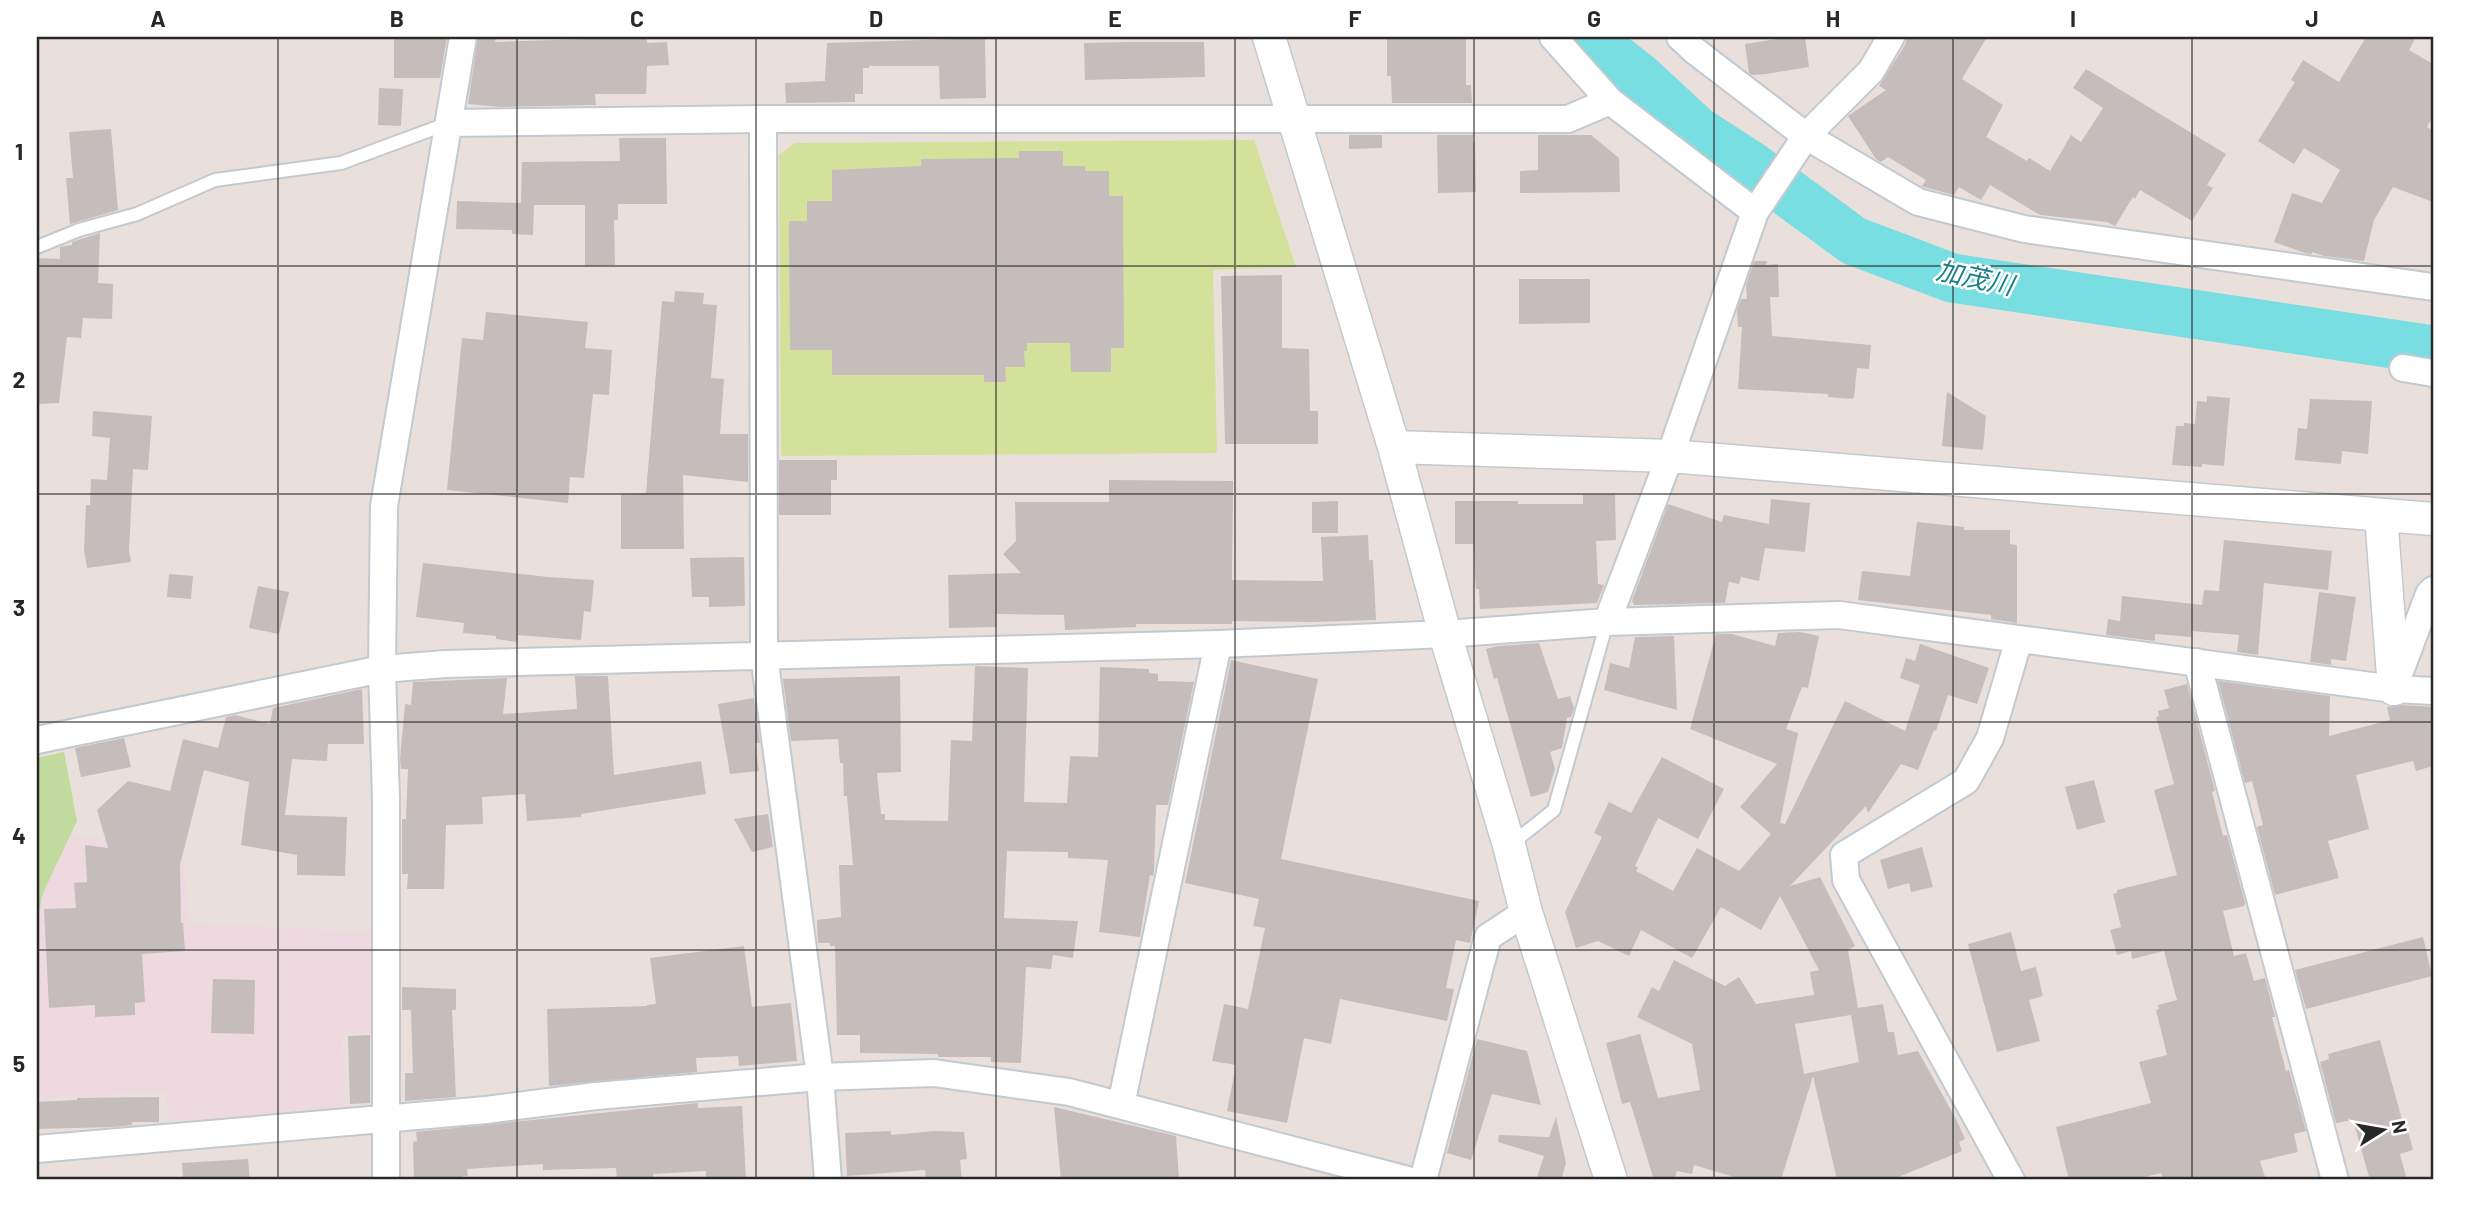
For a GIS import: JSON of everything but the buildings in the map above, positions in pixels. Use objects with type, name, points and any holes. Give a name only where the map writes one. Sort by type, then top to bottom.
[{"type":"street","points":[[386,1180],[386,800],[382,669],[384,506],[463,37]]},
{"type":"street","points":[[1269,37],[1394,447],[1526,912],[1611,1180]]},
{"type":"street","points":[[1553,37],[1610,101],[1755,212]]},
{"type":"street","points":[[1680,37],[1806,136],[1918,202],[2024,229],[2433,287]]},
{"type":"street","points":[[1607,622],[1670,456],[1755,212],[1806,136],[1871,71],[1891,37]]},
{"type":"street","points":[[449,123],[1568,119],[1610,101]]},
{"type":"street","points":[[763,120],[764,655],[820,1077],[828,1180]]},
{"type":"street","points":[[2403,368],[2433,373]]},
{"type":"street","points":[[1394,447],[1670,456],[2433,519]]},
{"type":"street","points":[[2381,515],[2394,689]]},
{"type":"street","points":[[2394,689],[2428,594],[2433,590]]},
{"type":"street","points":[[37,740],[382,669],[445,664],[1218,644],[1445,634],[1607,622],[1839,615],[2394,689],[2433,691]]},
{"type":"street","points":[[2011,1180],[1846,880],[1843,855],[1966,780],[1990,738],[2020,639]]},
{"type":"street","points":[[1121,1105],[1218,644]]},
{"type":"street","points":[[2197,662],[2335,1180]]},
{"type":"street","points":[[1423,1180],[1488,937],[1526,912]]},
{"type":"street","points":[[37,1149],[486,1110],[596,1096],[820,1077],[933,1073],[1069,1092],[1408,1180]]},
{"type":"lane","points":[[37,247],[79,230],[137,215],[215,180],[341,163],[449,123]]},
{"type":"lane","points":[[1509,845],[1554,810],[1607,622]]},
{"type":"shaded area","points":[[71,833],[184,859],[189,923],[374,932],[373,1033],[342,1034],[345,1111],[168,1121],[165,1092],[37,1098],[37,921],[43,893]]},
{"type":"green space","points":[[1254,140],[1296,267],[1213,270],[1217,453],[781,456],[779,155],[795,143]]},
{"type":"green space","points":[[64,752],[77,821],[43,893],[37,921],[37,758]]},
{"type":"waterway","name":"加茂川","points":[[1588,37],[1640,78],[1696,130],[1750,165],[1854,241],[1952,278],[2433,350]]}]
